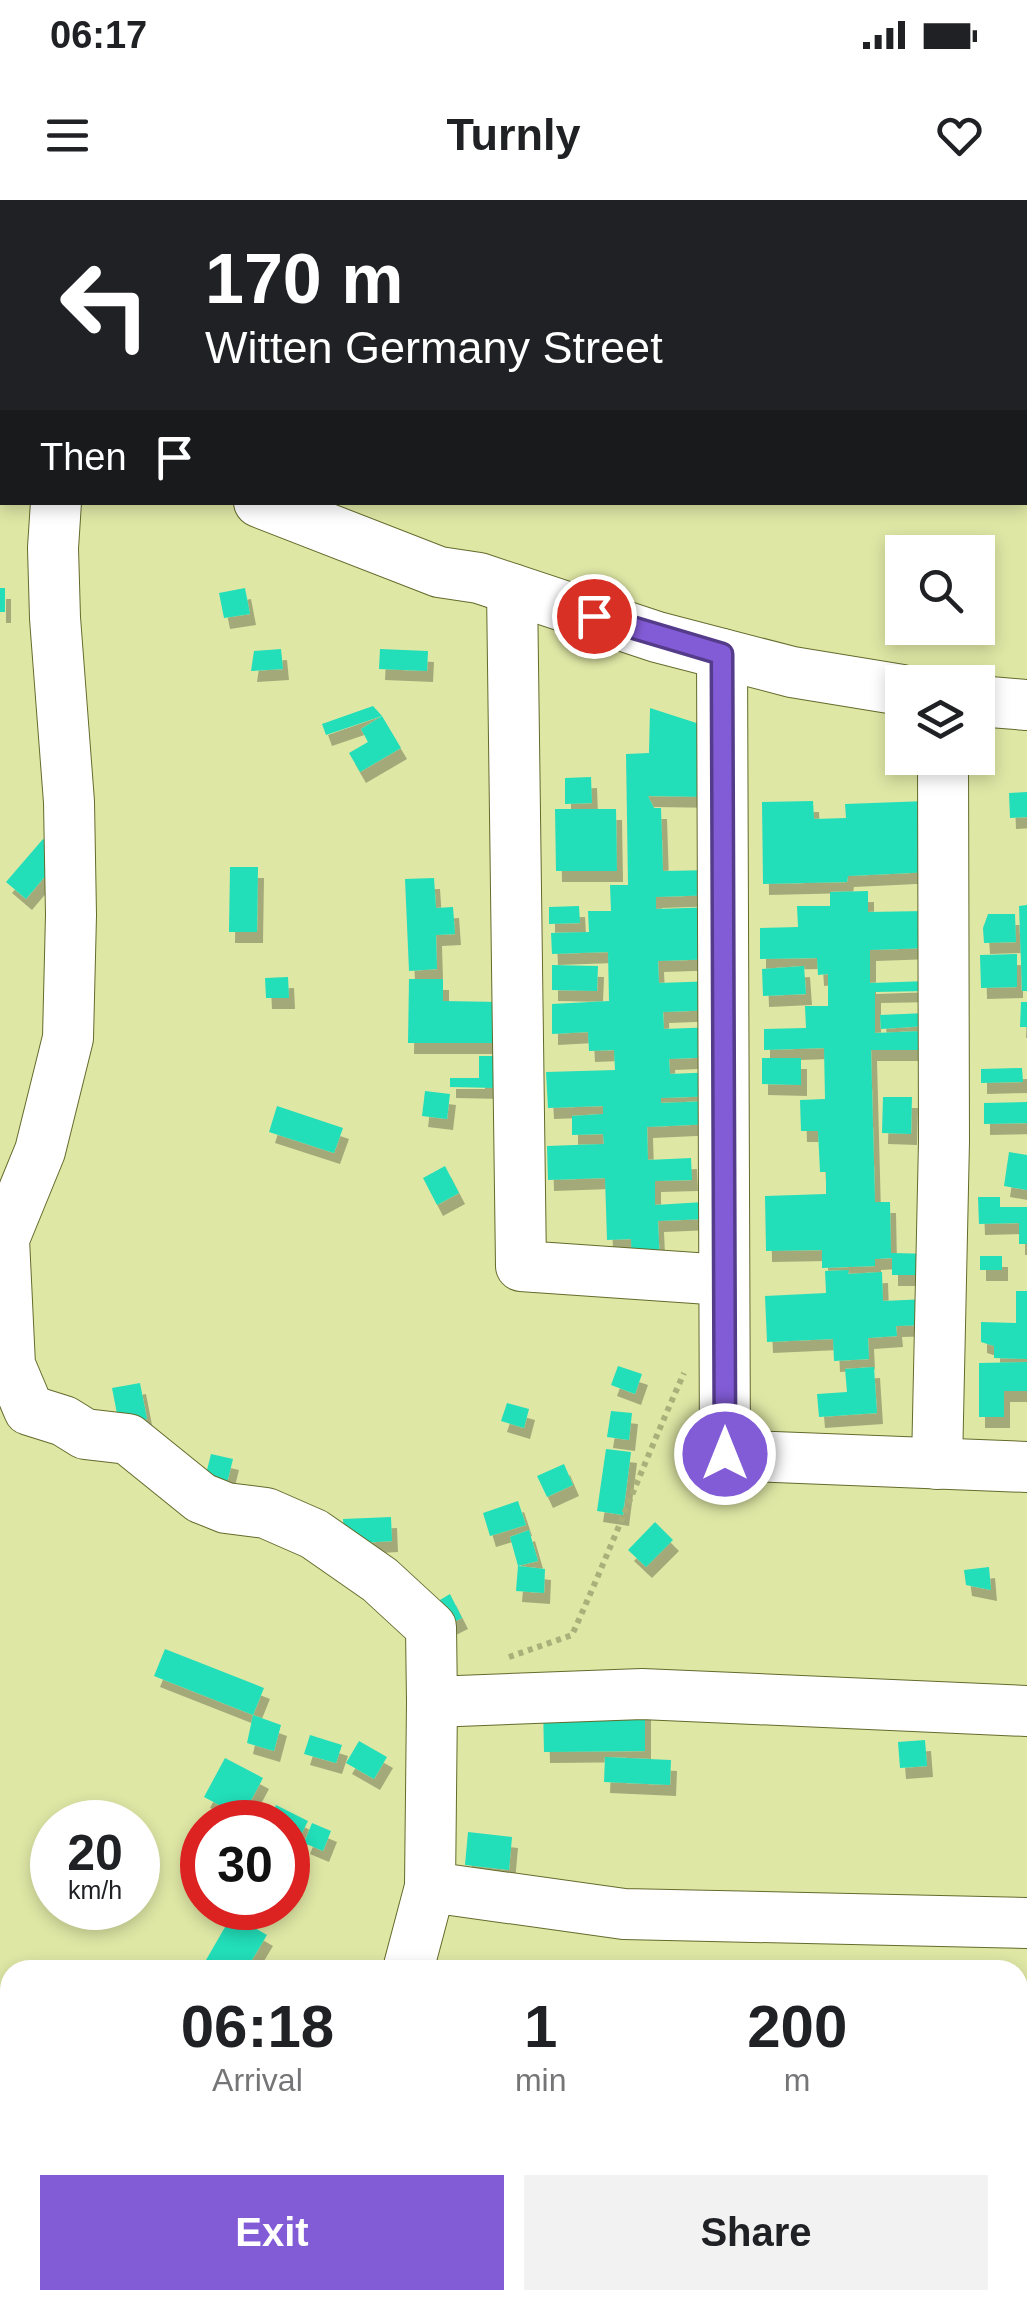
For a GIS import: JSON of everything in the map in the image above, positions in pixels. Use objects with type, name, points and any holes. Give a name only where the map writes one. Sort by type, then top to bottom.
[{"type":"street","points":[[56,505],[55,618],[69,802],[68,1038],[40,1151],[4,1239],[10,1366],[29,1410],[64,1421],[85,1434],[128,1440],[201,1498],[226,1508],[266,1513],[314,1534],[380,1580],[431,1627],[430,1887],[411,1960]]},
{"type":"street","points":[[268,505],[439,572],[496,584],[657,637],[792,672],[885,687]]},
{"type":"street","points":[[339,505],[412,535],[496,584]]},
{"type":"street","points":[[496,584],[521,1266],[724,1280]]},
{"type":"street","points":[[722,654],[725,1454],[1027,1467]]},
{"type":"street","points":[[995,702],[1027,705]]},
{"type":"street","points":[[937,1464],[944,1141],[943,775]]},
{"type":"street","points":[[432,1702],[642,1694],[1027,1711]]},
{"type":"street","points":[[430,1887],[624,1914],[1027,1923]]},
{"type":"path","points":[[501,1660],[572,1636],[686,1368]]},
{"type":"building","points":[[0,588],[5,588],[5,612],[0,612]]},
{"type":"building","points":[[245,588],[250,614],[224,618],[219,593]]},
{"type":"building","points":[[281,649],[283,669],[251,671],[254,651]]},
{"type":"building","points":[[380,649],[428,651],[427,671],[379,669]]},
{"type":"building","points":[[373,706],[382,716],[326,735],[322,724]]},
{"type":"building","points":[[650,708],[715,729],[715,797],[648,796],[654,808],[661,808],[663,871],[714,870],[714,895],[656,897],[656,909],[716,907],[718,959],[658,961],[659,983],[715,981],[716,1010],[663,1012],[664,1029],[716,1027],[717,1057],[669,1059],[670,1074],[717,1072],[717,1096],[661,1098],[661,1103],[711,1101],[712,1124],[647,1127],[648,1160],[691,1158],[692,1180],[655,1181],[655,1205],[704,1202],[705,1219],[658,1221],[660,1266],[632,1267],[631,1239],[607,1240],[605,1178],[548,1180],[547,1146],[604,1144],[603,1134],[572,1135],[572,1116],[603,1114],[603,1106],[548,1108],[546,1072],[615,1070],[614,1050],[589,1051],[588,1032],[552,1034],[552,1004],[609,1001],[608,952],[552,954],[551,933],[589,932],[588,911],[611,911],[610,885],[628,885],[626,754],[649,753]]},
{"type":"building","points":[[382,716],[401,748],[360,772],[349,753],[368,742],[361,729]]},
{"type":"building","points":[[591,777],[592,803],[565,804],[565,778]]},
{"type":"building","points":[[1027,792],[1027,817],[1010,818],[1009,793]]},
{"type":"building","points":[[813,801],[814,819],[846,818],[845,804],[927,801],[931,872],[848,876],[847,882],[763,884],[762,802]]},
{"type":"building","points":[[555,809],[616,809],[617,871],[556,871]]},
{"type":"building","points":[[43,839],[63,855],[26,899],[6,882]]},
{"type":"building","points":[[230,867],[258,867],[257,932],[229,932]]},
{"type":"building","points":[[434,878],[436,908],[453,907],[455,934],[436,935],[437,969],[409,971],[405,879]]},
{"type":"building","points":[[868,891],[868,912],[926,911],[927,948],[870,950],[870,983],[928,981],[929,991],[875,992],[875,1033],[924,1031],[925,1050],[871,1050],[875,1202],[890,1202],[891,1253],[933,1254],[933,1275],[892,1275],[892,1258],[875,1259],[875,1266],[822,1268],[822,1250],[766,1251],[765,1196],[826,1194],[826,1172],[820,1172],[818,1131],[801,1131],[800,1100],[825,1099],[824,1048],[764,1050],[764,1029],[806,1028],[805,1006],[828,1006],[828,974],[818,975],[817,958],[760,959],[760,928],[798,927],[797,906],[830,906],[830,892]]},
{"type":"building","points":[[1027,905],[1027,991],[1022,991],[1019,906]]},
{"type":"building","points":[[579,906],[580,923],[549,924],[549,907]]},
{"type":"building","points":[[988,914],[1015,914],[1016,942],[984,943],[983,928]]},
{"type":"building","points":[[1017,954],[1017,987],[981,988],[980,955]]},
{"type":"building","points":[[552,965],[598,966],[597,991],[552,990]]},
{"type":"building","points":[[804,966],[806,994],[763,996],[762,969]]},
{"type":"building","points":[[288,977],[289,998],[266,998],[265,978]]},
{"type":"building","points":[[409,979],[443,979],[443,1001],[501,1002],[500,1043],[408,1043]]},
{"type":"building","points":[[1021,1002],[1027,1002],[1027,1027],[1020,1027]]},
{"type":"building","points":[[926,1013],[926,1026],[881,1029],[880,1015]]},
{"type":"building","points":[[479,1056],[497,1056],[497,1088],[450,1087],[450,1078],[479,1078]]},
{"type":"building","points":[[762,1058],[801,1058],[801,1085],[762,1084]]},
{"type":"building","points":[[1022,1068],[1023,1082],[981,1083],[981,1069]]},
{"type":"building","points":[[425,1091],[450,1094],[447,1119],[422,1116]]},
{"type":"building","points":[[883,1097],[912,1097],[911,1134],[882,1133]]},
{"type":"building","points":[[1027,1102],[1027,1123],[984,1124],[984,1103]]},
{"type":"building","points":[[277,1106],[343,1128],[334,1153],[269,1132]]},
{"type":"building","points":[[1009,1152],[1027,1155],[1027,1190],[1004,1186]]},
{"type":"building","points":[[445,1166],[459,1193],[437,1205],[423,1178]]},
{"type":"building","points":[[978,1197],[1000,1197],[1000,1207],[1027,1207],[1027,1244],[1019,1244],[1019,1223],[979,1224]]},
{"type":"building","points":[[980,1256],[1002,1256],[1002,1270],[980,1270]]},
{"type":"building","points":[[849,1270],[848,1274],[882,1272],[883,1301],[927,1299],[928,1325],[896,1326],[897,1336],[868,1338],[869,1359],[834,1361],[833,1339],[767,1342],[765,1296],[826,1293],[825,1271]]},
{"type":"building","points":[[1016,1291],[1027,1291],[1027,1359],[994,1358],[994,1346],[981,1342],[981,1322],[1016,1323]]},
{"type":"building","points":[[1027,1362],[1027,1391],[1004,1391],[1004,1417],[979,1417],[979,1363]]},
{"type":"building","points":[[618,1366],[642,1374],[635,1394],[611,1385]]},
{"type":"building","points":[[874,1367],[877,1413],[819,1417],[817,1394],[847,1392],[845,1369]]},
{"type":"building","points":[[140,1383],[147,1419],[119,1424],[112,1388]]},
{"type":"building","points":[[507,1403],[529,1409],[524,1428],[501,1421]]},
{"type":"building","points":[[611,1411],[632,1413],[629,1440],[607,1437]]},
{"type":"building","points":[[606,1449],[631,1452],[623,1515],[597,1511]]},
{"type":"building","points":[[211,1454],[233,1459],[223,1499],[201,1494]]},
{"type":"building","points":[[564,1464],[573,1485],[547,1497],[537,1476]]},
{"type":"building","points":[[518,1501],[526,1525],[490,1536],[483,1513]]},
{"type":"building","points":[[391,1517],[392,1541],[345,1544],[343,1519]]},
{"type":"building","points":[[655,1522],[673,1540],[646,1567],[628,1550]]},
{"type":"building","points":[[529,1530],[538,1561],[518,1566],[510,1537]]},
{"type":"building","points":[[518,1566],[545,1569],[544,1593],[516,1591]]},
{"type":"building","points":[[989,1567],[991,1590],[966,1585],[964,1570]]},
{"type":"building","points":[[450,1594],[462,1618],[440,1629],[428,1607]]},
{"type":"building","points":[[165,1649],[264,1688],[253,1715],[154,1676]]},
{"type":"building","points":[[645,1702],[645,1751],[544,1752],[543,1703]]},
{"type":"building","points":[[253,1715],[281,1725],[274,1751],[247,1743]]},
{"type":"building","points":[[310,1735],[342,1745],[336,1763],[304,1754]]},
{"type":"building","points":[[925,1740],[927,1766],[900,1768],[898,1742]]},
{"type":"building","points":[[359,1741],[387,1757],[374,1779],[346,1763]]},
{"type":"building","points":[[605,1757],[671,1760],[670,1785],[604,1782]]},
{"type":"building","points":[[225,1758],[263,1778],[251,1800],[204,1797]]},
{"type":"building","points":[[312,1823],[331,1831],[323,1851],[310,1846]]},
{"type":"building","points":[[468,1832],[512,1837],[509,1870],[465,1865]]},
{"type":"building","points":[[223,1930],[258,1930],[267,1935],[252,1960],[206,1960]]},
{"type":"route","points":[[594,616],[722,654],[725,1454]]}]
